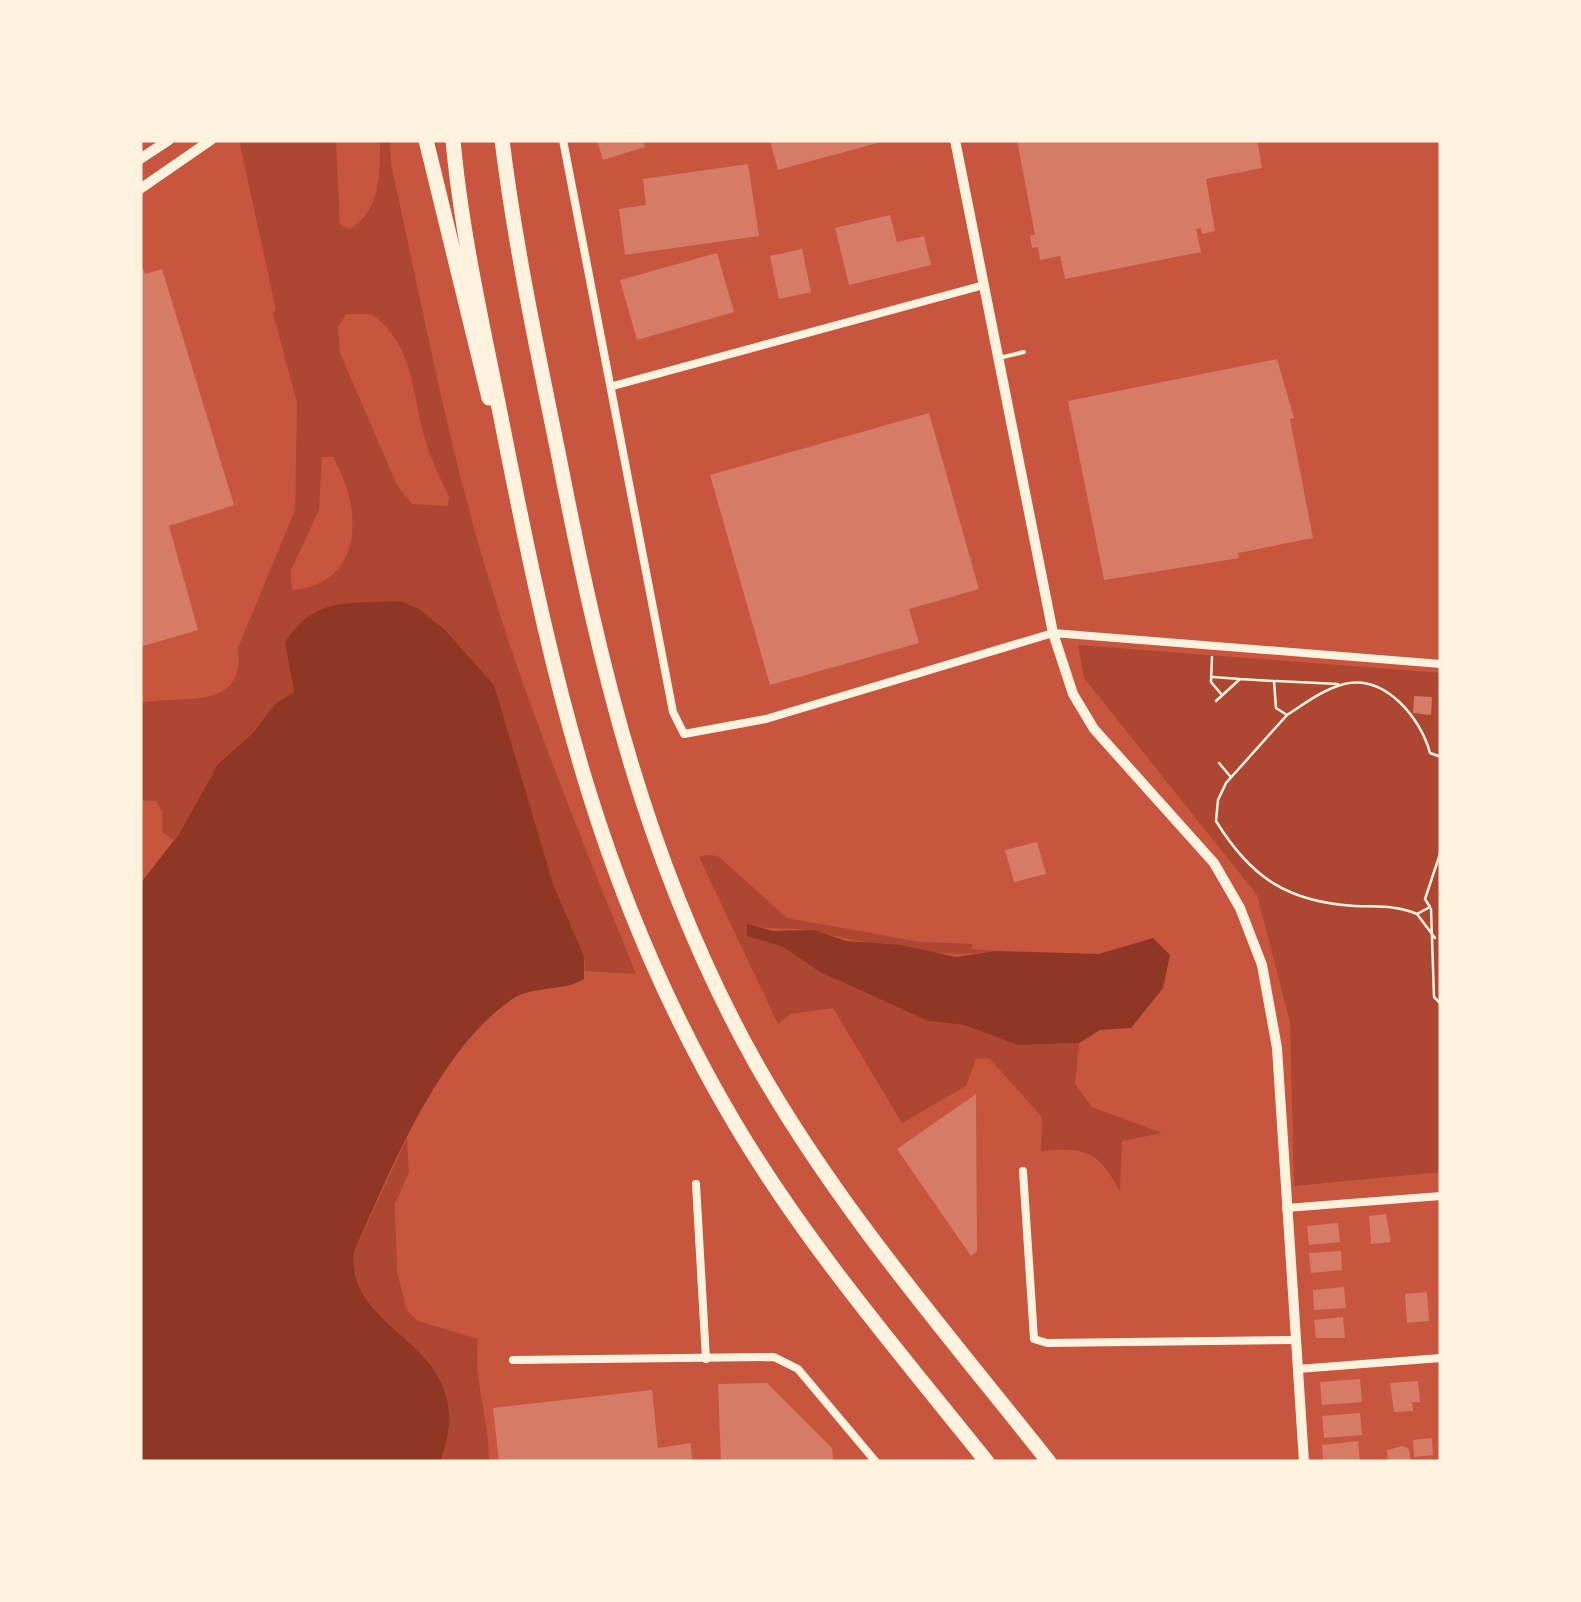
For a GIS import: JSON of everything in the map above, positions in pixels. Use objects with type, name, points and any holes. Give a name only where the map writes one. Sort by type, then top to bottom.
[{"type":"highway","points":[[426,140],[468,325],[511,468]]},
{"type":"highway","points":[[454,140],[471,262],[511,468],[573,750],[605,850],[660,982],[736,1124],[801,1225],[987,1462]]},
{"type":"highway","points":[[502,140],[519,254],[602,669],[634,785],[676,898],[734,1022],[818,1164],[890,1262],[1050,1462]]},
{"type":"street","points":[[140,159],[169,140]]},
{"type":"street","points":[[140,189],[211,140]]},
{"type":"street","points":[[563,140],[673,712],[684,734],[766,719],[1054,633],[1441,664]]},
{"type":"street","points":[[954,140],[1054,633],[1073,694],[1094,729],[1214,863],[1240,908],[1262,965],[1278,1048],[1304,1462]]},
{"type":"street","points":[[612,386],[984,285]]},
{"type":"street","points":[[1023,1171],[1034,1339],[1295,1340]]},
{"type":"street","points":[[696,1184],[706,1359]]},
{"type":"street","points":[[1286,1208],[1441,1196]]},
{"type":"street","points":[[513,1360],[774,1357],[798,1370],[876,1462]]},
{"type":"street","points":[[1298,1370],[1441,1358]]},
{"type":"lane","points":[[999,358],[1024,352]]},
{"type":"path","points":[[1213,646],[1211,677],[1223,696]]},
{"type":"path","points":[[1211,677],[1370,684],[1423,725],[1432,756],[1441,758]]},
{"type":"path","points":[[1216,701],[1240,678]]},
{"type":"path","points":[[1274,680],[1276,708],[1287,715]]},
{"type":"path","points":[[1342,684],[1287,715],[1231,777],[1218,800],[1216,820],[1263,880],[1295,895],[1332,904],[1417,914],[1430,907]]},
{"type":"path","points":[[1218,763],[1231,777]]},
{"type":"path","points":[[1441,851],[1425,899],[1435,938],[1434,996],[1441,1004]]},
{"type":"path","points":[[1417,914],[1435,938]]},
{"type":"shaded area","points":[[239,140],[336,140],[340,224],[349,229],[360,222],[373,202],[379,178],[380,140],[390,140],[391,164],[426,328],[479,545],[544,741],[636,974],[585,971],[584,956],[553,884],[522,786],[285,643],[294,692],[275,704],[252,734],[218,764],[179,834],[172,840],[162,831],[162,811],[156,801],[140,800],[140,703],[208,696],[222,692],[232,683],[238,669],[238,648],[295,510],[297,403],[273,313],[276,310]],"holes":[[[346,314],[372,314],[386,327],[404,356],[427,447],[449,496],[448,506],[412,504],[397,485],[340,353],[338,327]],[[322,457],[333,457],[343,477],[350,498],[351,540],[345,559],[333,574],[316,585],[292,590],[291,570],[319,510]]]},
{"type":"shaded area","points":[[400,601],[419,609],[445,630],[494,685],[553,884],[584,956],[584,979],[519,995],[485,1022],[461,1049],[419,1115],[354,1252],[357,1281],[370,1304],[431,1365],[445,1391],[449,1422],[440,1462],[140,1462],[140,884],[179,834],[218,764],[252,734],[275,704],[294,692],[285,643],[296,628],[308,617],[334,606]]},
{"type":"shaded area","points":[[1078,645],[1441,673],[1441,1172],[1294,1186],[1290,1022],[1257,895],[1084,678]]},
{"type":"shaded area","points":[[718,856],[787,918],[920,942],[973,944],[971,949],[996,951],[929,952],[809,930],[748,925],[747,936],[783,947],[820,972],[928,1021],[964,1025],[1018,1045],[1079,1043],[1075,1084],[1092,1107],[1162,1133],[1122,1141],[1120,1192],[1105,1168],[1090,1155],[1069,1150],[1041,1151],[1042,1117],[989,1058],[976,1059],[966,1086],[902,1123],[833,1008],[790,1014],[778,1024],[699,857]]},
{"type":"shaded area","points":[[747,924],[773,931],[814,930],[846,941],[901,945],[956,957],[996,951],[1099,954],[1153,938],[1170,955],[1163,988],[1131,1028],[1100,1030],[1079,1043],[1018,1045],[964,1025],[928,1021],[820,972],[783,947],[747,936]]},
{"type":"shaded area","points":[[407,1138],[409,1172],[395,1204],[397,1272],[407,1310],[418,1321],[478,1339],[489,1462],[440,1462],[449,1423],[444,1392],[430,1366],[370,1303],[357,1280],[354,1252]]},
{"type":"building","points":[[597,140],[643,140],[645,147],[603,160]]},
{"type":"building","points":[[770,140],[885,140],[885,141],[778,170]]},
{"type":"building","points":[[1017,140],[1257,140],[1262,168],[1206,179],[1215,231],[1202,234],[1201,228],[1196,229],[1201,252],[1065,279],[1060,256],[1040,260],[1038,247],[1032,248],[1030,236],[1035,235]]},
{"type":"building","points":[[748,164],[759,236],[625,255],[619,209],[646,205],[643,179]]},
{"type":"building","points":[[890,215],[897,242],[924,236],[931,265],[849,285],[835,228]]},
{"type":"building","points":[[802,249],[811,292],[779,299],[770,256]]},
{"type":"building","points":[[717,253],[734,312],[637,340],[620,280]]},
{"type":"building","points":[[140,261],[145,274],[162,269],[234,505],[169,526],[198,630],[140,647]]},
{"type":"building","points":[[1277,359],[1294,418],[1290,419],[1313,538],[1238,553],[1239,558],[1104,580],[1068,401]]},
{"type":"building","points":[[929,413],[979,589],[909,609],[919,643],[770,685],[710,475]]},
{"type":"building","points":[[1414,696],[1432,697],[1431,715],[1413,713]]},
{"type":"building","points":[[1037,842],[1046,874],[1014,882],[1005,850]]},
{"type":"building","points":[[976,1094],[977,1251],[971,1256],[897,1149]]},
{"type":"building","points":[[1386,1214],[1391,1242],[1371,1244],[1369,1216]]},
{"type":"building","points":[[1338,1223],[1340,1242],[1309,1245],[1307,1226]]},
{"type":"building","points":[[1341,1251],[1342,1270],[1311,1273],[1309,1253]]},
{"type":"building","points":[[1344,1287],[1346,1308],[1314,1310],[1313,1290]]},
{"type":"building","points":[[1427,1292],[1429,1321],[1407,1323],[1405,1294]]},
{"type":"building","points":[[1343,1317],[1345,1338],[1316,1338],[1314,1320]]},
{"type":"building","points":[[1360,1379],[1362,1402],[1322,1405],[1320,1382]]},
{"type":"building","points":[[1418,1381],[1420,1402],[1412,1402],[1413,1411],[1394,1412],[1390,1383]]},
{"type":"building","points":[[767,1383],[832,1448],[833,1462],[721,1462],[718,1384]]},
{"type":"building","points":[[652,1390],[658,1448],[691,1443],[692,1462],[499,1462],[493,1408]]},
{"type":"building","points":[[1360,1413],[1362,1435],[1324,1438],[1322,1416]]},
{"type":"building","points":[[1432,1438],[1433,1455],[1414,1457],[1413,1440]]},
{"type":"building","points":[[1358,1441],[1360,1462],[1323,1462],[1322,1445]]},
{"type":"building","points":[[1403,1446],[1409,1449],[1411,1462],[1388,1462],[1387,1450]]}]
